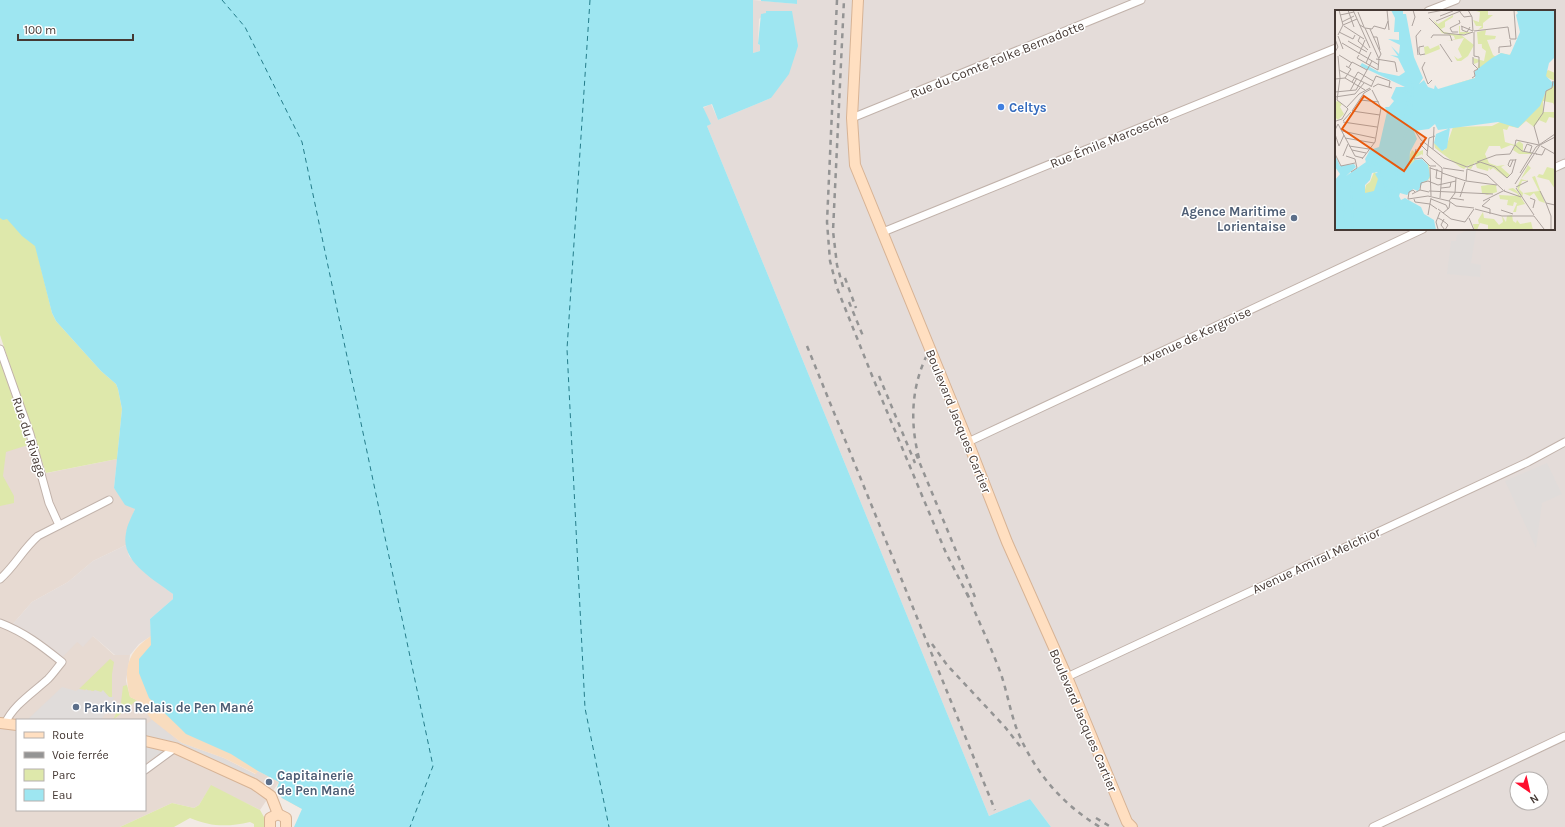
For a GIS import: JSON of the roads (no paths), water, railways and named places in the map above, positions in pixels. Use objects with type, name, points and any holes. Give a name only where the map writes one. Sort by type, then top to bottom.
[{"type":"street","name":"Boulevard Jacques Cartier","points":[[858,0],[852,118],[855,165],[968,442],[1007,542],[1067,678],[1127,822],[1132,827]]},
{"type":"street","name":"Rue du Comte Folke Bernadotte","points":[[852,118],[1141,0]]},
{"type":"street","points":[[1431,10],[1456,0]]},
{"type":"street","name":"Rue Émile Marcesche","points":[[883,232],[1335,48]]},
{"type":"street","points":[[1555,168],[1565,163]]},
{"type":"street","name":"Avenue de Kergroise","points":[[968,442],[1421,230]]},
{"type":"street","name":"Rue du Rivage","points":[[0,349],[30,434],[49,503],[59,525]]},
{"type":"street","name":"Avenue Amiral Melchior","points":[[1067,678],[1528,462],[1565,442]]},
{"type":"street","points":[[0,579],[11,569],[28,544],[38,536],[109,500]]},
{"type":"street","points":[[0,623],[18,630],[41,644],[62,662],[49,678],[2,723]]},
{"type":"street","points":[[2,723],[16,725]]},
{"type":"street","points":[[1373,827],[1565,736]]},
{"type":"street","points":[[146,741],[175,748],[263,790],[271,796],[278,814],[286,818],[286,827]]},
{"type":"street","points":[[146,769],[175,748]]},
{"type":"street","points":[[270,827],[270,818],[278,814]]},
{"type":"water","points":[[0,0],[753,0],[753,53],[760,51],[760,45],[758,44],[761,14],[766,13],[766,11],[792,11],[798,46],[789,74],[771,98],[718,120],[712,104],[703,107],[711,124],[707,126],[989,816],[1030,799],[1051,827],[294,827],[302,809],[282,798],[276,791],[279,782],[231,754],[186,734],[149,698],[139,673],[139,659],[151,645],[150,619],[173,599],[173,594],[140,569],[128,553],[126,533],[135,509],[125,505],[114,488],[122,409],[116,384],[101,371],[56,321],[52,313],[35,246],[22,236],[7,219],[3,220],[0,218]]},
{"type":"water","points":[[797,0],[797,4],[761,1]]},
{"type":"railway","points":[[837,0],[827,222],[830,261],[837,288],[873,378],[946,553],[969,598]]},
{"type":"railway","points":[[843,287],[837,265],[833,231],[844,0]]},
{"type":"railway","points":[[845,278],[856,308]]},
{"type":"railway","points":[[849,302],[863,336]]},
{"type":"railway","points":[[807,346],[995,810]]},
{"type":"railway","points":[[919,458],[913,420],[917,382],[926,357]]},
{"type":"railway","points":[[879,376],[915,463]]},
{"type":"railway","points":[[916,454],[975,597]]},
{"type":"railway","points":[[967,593],[1001,674],[1016,727],[1030,757],[1049,784],[1073,808],[1100,827]]},
{"type":"railway","points":[[932,644],[947,665],[1005,727],[1023,750]]},
{"type":"railway","points":[[1096,818],[1111,827]]},
{"type":"place","name":"Celtys","points":[[1001,107]]},
{"type":"place","name":"Agence Maritime Lorientaise","points":[[1294,218]]},
{"type":"place","name":"Parkins Relais de Pen Mané","points":[[76,707]]},
{"type":"place","name":"Capitainerie de Pen Mané","points":[[269,782]]}]
